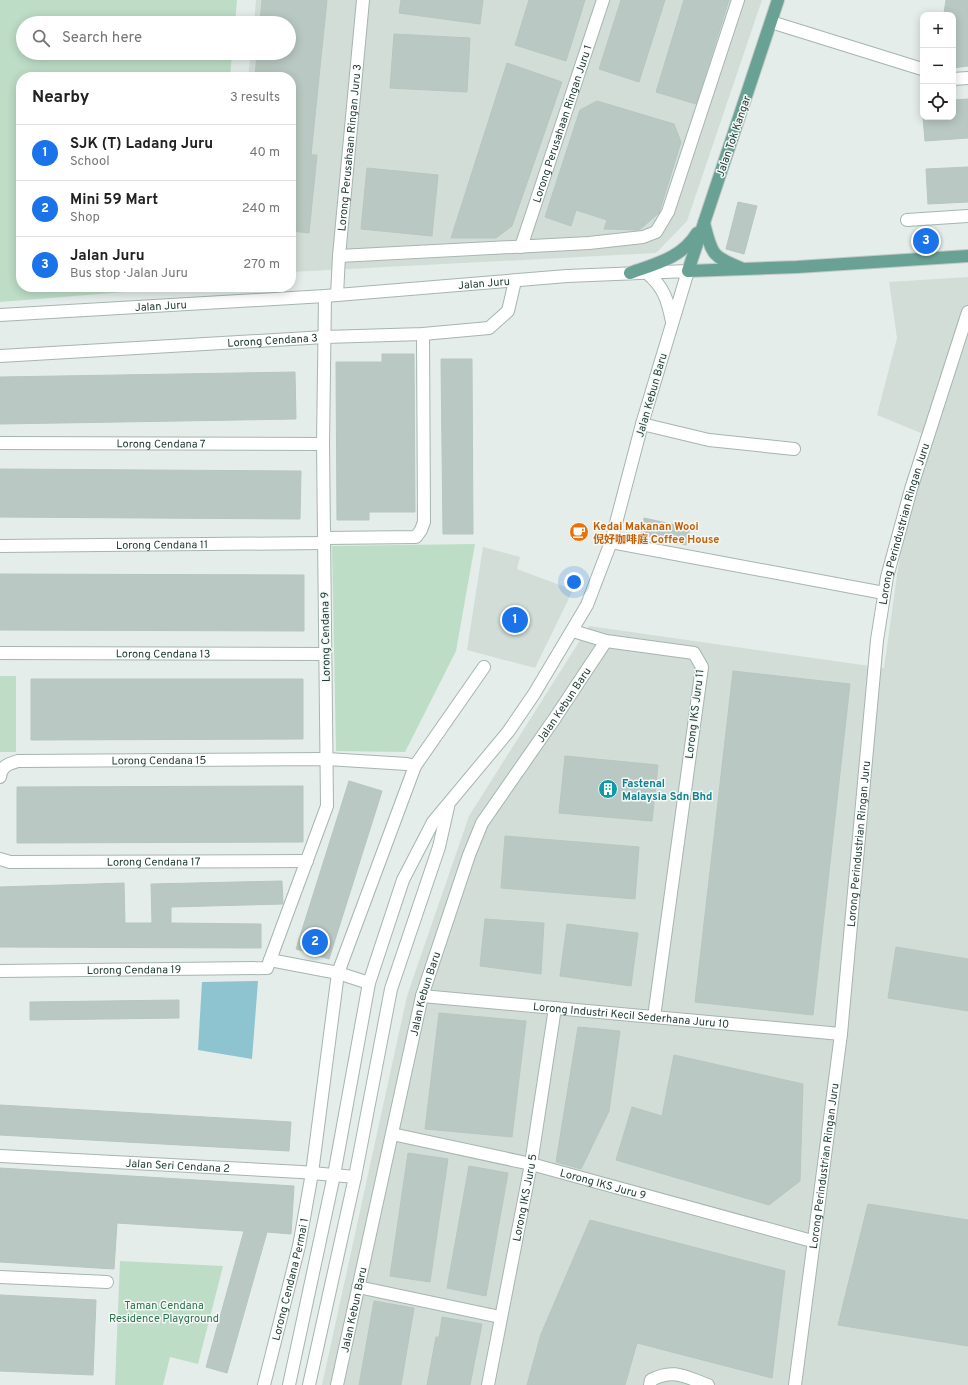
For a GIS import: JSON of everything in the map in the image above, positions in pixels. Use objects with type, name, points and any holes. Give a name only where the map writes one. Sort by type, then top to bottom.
[{"type":"main road","name":"Jalan Tok Kangar","points":[[688,272],[703,222],[778,0]]},
{"type":"main road","points":[[703,222],[712,251],[716,256],[746,270]]},
{"type":"main road","points":[[630,273],[667,260],[686,248],[703,222]]},
{"type":"main road","name":"Jalan Juru","points":[[688,272],[746,270],[968,256]]},
{"type":"street","name":"Lorong Perusahaan Ringan Juru 3","points":[[331,296],[339,256],[364,0]]},
{"type":"street","name":"Lorong Perusahaan Ringan Juru 1","points":[[520,247],[603,0]]},
{"type":"street","points":[[339,256],[520,247],[628,239],[643,237],[656,232],[668,212],[738,0]]},
{"type":"street","points":[[771,22],[920,68]]},
{"type":"street","points":[[956,79],[968,78]]},
{"type":"street","points":[[907,220],[968,216]]},
{"type":"street","name":"Jalan Juru","points":[[0,315],[331,296],[630,273],[688,272]]},
{"type":"street","name":"Jalan Kebun Baru","points":[[289,1385],[334,1175],[369,983],[403,880],[433,822],[448,806],[508,732],[534,694],[573,631],[593,592],[611,542],[642,424],[688,272]]},
{"type":"street","points":[[648,273],[658,282],[663,290],[668,301],[672,323]]},
{"type":"street","name":"Lorong Cendana 3","points":[[0,356],[325,337],[422,334],[489,328],[508,311],[515,281]]},
{"type":"street","name":"Lorong Cendana 9","points":[[269,964],[327,806],[323,444],[325,337],[331,296]]},
{"type":"street","name":"Lorong Perindustrian Ringan Juru","points":[[795,1385],[812,1241],[841,1034],[878,640],[886,577],[911,488],[963,343],[968,312]]},
{"type":"street","name":"Lorong Cendana 11","points":[[0,546],[324,541],[416,537],[424,522],[422,334]]},
{"type":"street","points":[[642,424],[709,440],[794,449]]},
{"type":"street","name":"Lorong Cendana 7","points":[[0,443],[323,444]]},
{"type":"street","points":[[611,542],[884,593]]},
{"type":"street","name":"Lorong IKS Juru 11","points":[[573,631],[606,641],[694,653],[702,667],[654,1017]]},
{"type":"street","name":"Jalan Kebun Baru","points":[[337,1385],[422,996],[469,855],[482,823],[555,718],[606,641]]},
{"type":"street","name":"Lorong Cendana 13","points":[[0,653],[325,654]]},
{"type":"street","name":"Lorong Cendana Permai 1","points":[[264,1385],[299,1246],[312,1173],[338,973],[415,766],[484,667]]},
{"type":"street","points":[[327,759],[407,764],[415,766]]},
{"type":"street","name":"Lorong Cendana 15","points":[[0,777],[0,772],[7,764],[18,762],[327,759]]},
{"type":"street","name":"Jalan Kebun Baru","points":[[309,1385],[355,1177],[391,989],[439,847],[448,806]]},
{"type":"street","name":"Lorong Cendana 17","points":[[0,859],[10,862],[307,861]]},
{"type":"street","name":"Lorong Cendana 19","points":[[0,971],[269,964],[338,973],[369,983]]},
{"type":"street","name":"Lorong Industri Kecil Sederhana Juru 10","points":[[422,996],[841,1034]]},
{"type":"street","name":"Lorong IKS Juru 5","points":[[488,1385],[500,1317],[531,1164],[555,1008]]},
{"type":"street","name":"Lorong IKS Juru 9","points":[[392,1134],[531,1164],[812,1241]]},
{"type":"street","name":"Jalan Seri Cendana 2","points":[[0,1156],[312,1173],[355,1177]]},
{"type":"street","points":[[0,1277],[107,1282]]},
{"type":"street","points":[[358,1288],[500,1317]]},
{"type":"street","points":[[650,1385],[651,1380],[660,1375],[672,1373],[708,1385]]},
{"type":"shaded area","points":[[256,0],[762,0],[687,221],[656,253],[296,272],[296,72],[249,72],[250,60],[296,60],[296,16],[255,16]]},
{"type":"shaded area","points":[[968,277],[968,1385],[322,1385],[407,996],[469,816],[589,626],[884,668],[897,575],[921,433],[877,415],[897,338],[889,282]]},
{"type":"shaded area","points":[[483,547],[520,557],[517,569],[573,590],[535,668],[467,650]]},
{"type":"green space","points":[[0,0],[237,0],[236,16],[16,16],[16,60],[231,60],[230,72],[16,72],[16,292],[125,292],[0,302]]},
{"type":"green space","points":[[475,544],[456,651],[405,752],[336,751],[332,546]]},
{"type":"green space","points":[[0,676],[16,676],[16,752],[0,752]]},
{"type":"green space","name":"Taman Cendana Residence Playground","points":[[120,1261],[223,1266],[198,1364],[170,1357],[163,1385],[115,1385]]},
{"type":"water","points":[[258,981],[252,1059],[198,1050],[202,982]]},
{"type":"building","points":[[262,0],[327,0],[311,155],[317,155],[309,233],[296,232],[296,72],[255,72],[256,60],[296,60],[296,16],[261,16]]},
{"type":"building","points":[[401,0],[483,0],[480,24],[399,13]]},
{"type":"building","points":[[529,0],[585,0],[566,61],[515,45]]},
{"type":"building","points":[[621,0],[665,0],[639,82],[599,69]]},
{"type":"building","points":[[684,0],[729,0],[696,104],[656,92]]},
{"type":"building","points":[[946,0],[968,0],[968,66],[956,68],[956,12],[944,12]]},
{"type":"building","points":[[394,34],[470,38],[467,92],[390,88]]},
{"type":"building","points":[[507,63],[562,82],[512,226],[496,238],[451,238]]},
{"type":"building","points":[[968,99],[968,138],[925,141],[923,120],[956,120],[956,100]]},
{"type":"building","points":[[597,101],[674,124],[681,142],[659,213],[639,230],[604,229],[607,220],[576,210],[571,226],[545,217],[580,110]]},
{"type":"building","points":[[968,167],[968,202],[928,204],[926,169]]},
{"type":"building","points":[[367,168],[438,175],[432,236],[361,229]]},
{"type":"building","points":[[738,202],[757,206],[744,254],[726,249]]},
{"type":"building","points":[[382,354],[414,354],[415,512],[369,512],[369,520],[337,520],[336,362],[382,362]]},
{"type":"building","points":[[441,359],[472,359],[473,534],[443,534]]},
{"type":"building","points":[[295,372],[296,419],[0,424],[0,377]]},
{"type":"building","points":[[0,469],[301,471],[300,519],[0,517]]},
{"type":"building","points":[[644,518],[690,528],[686,545],[641,534]]},
{"type":"building","points":[[0,574],[304,575],[304,631],[0,630]]},
{"type":"building","points":[[733,671],[850,684],[813,1015],[695,1002]]},
{"type":"building","points":[[31,679],[303,679],[303,739],[31,740]]},
{"type":"building","name":"Fastenal Malaysia Sdn Bhd","points":[[565,756],[658,765],[652,821],[559,813]]},
{"type":"building","points":[[349,781],[382,791],[329,959],[296,949]]},
{"type":"building","points":[[303,786],[303,842],[17,843],[17,787]]},
{"type":"building","points":[[505,836],[639,847],[635,899],[501,888]]},
{"type":"building","points":[[282,881],[283,904],[171,907],[171,923],[261,924],[261,948],[0,947],[0,887],[124,883],[125,923],[152,923],[151,884]]},
{"type":"building","points":[[485,919],[544,923],[541,974],[480,966]]},
{"type":"building","points":[[567,924],[638,933],[631,986],[560,976]]},
{"type":"building","points":[[896,947],[968,959],[968,1011],[888,998]]},
{"type":"building","points":[[179,1000],[179,1018],[30,1020],[30,1002]]},
{"type":"building","points":[[439,1013],[526,1021],[512,1137],[425,1129]]},
{"type":"building","points":[[578,1027],[620,1031],[609,1111],[581,1169],[556,1162]]},
{"type":"building","points":[[674,1055],[803,1084],[800,1181],[769,1205],[616,1160],[632,1107],[662,1116]]},
{"type":"building","points":[[0,1105],[291,1122],[289,1151],[0,1135]]},
{"type":"building","points":[[408,1153],[448,1159],[430,1282],[390,1276]]},
{"type":"building","points":[[469,1166],[508,1173],[486,1296],[447,1288]]},
{"type":"building","points":[[0,1168],[294,1186],[291,1234],[267,1232],[227,1373],[206,1367],[244,1231],[117,1223],[114,1269],[0,1262]]},
{"type":"building","points":[[868,1204],[968,1220],[968,1346],[838,1325]]},
{"type":"building","points":[[590,1220],[785,1271],[772,1378],[637,1343],[625,1385],[527,1385],[541,1334]]},
{"type":"building","points":[[0,1295],[96,1300],[93,1375],[0,1371]]},
{"type":"building","points":[[374,1301],[414,1308],[401,1385],[359,1385]]},
{"type":"building","points":[[442,1317],[482,1324],[470,1385],[427,1385],[436,1337],[439,1337]]},
{"type":"place","name":"Jalan Juru","points":[[926,241]]},
{"type":"place","name":"Kedai Makanan Wooi 倪好咖啡庭 Coffee House","points":[[579,532]]},
{"type":"place","name":"SJK (T) Ladang Juru","points":[[515,620]]},
{"type":"place","name":"Fastenal Malaysia Sdn Bhd","points":[[608,789]]},
{"type":"place","name":"Mini 59 Mart","points":[[315,942]]}]
